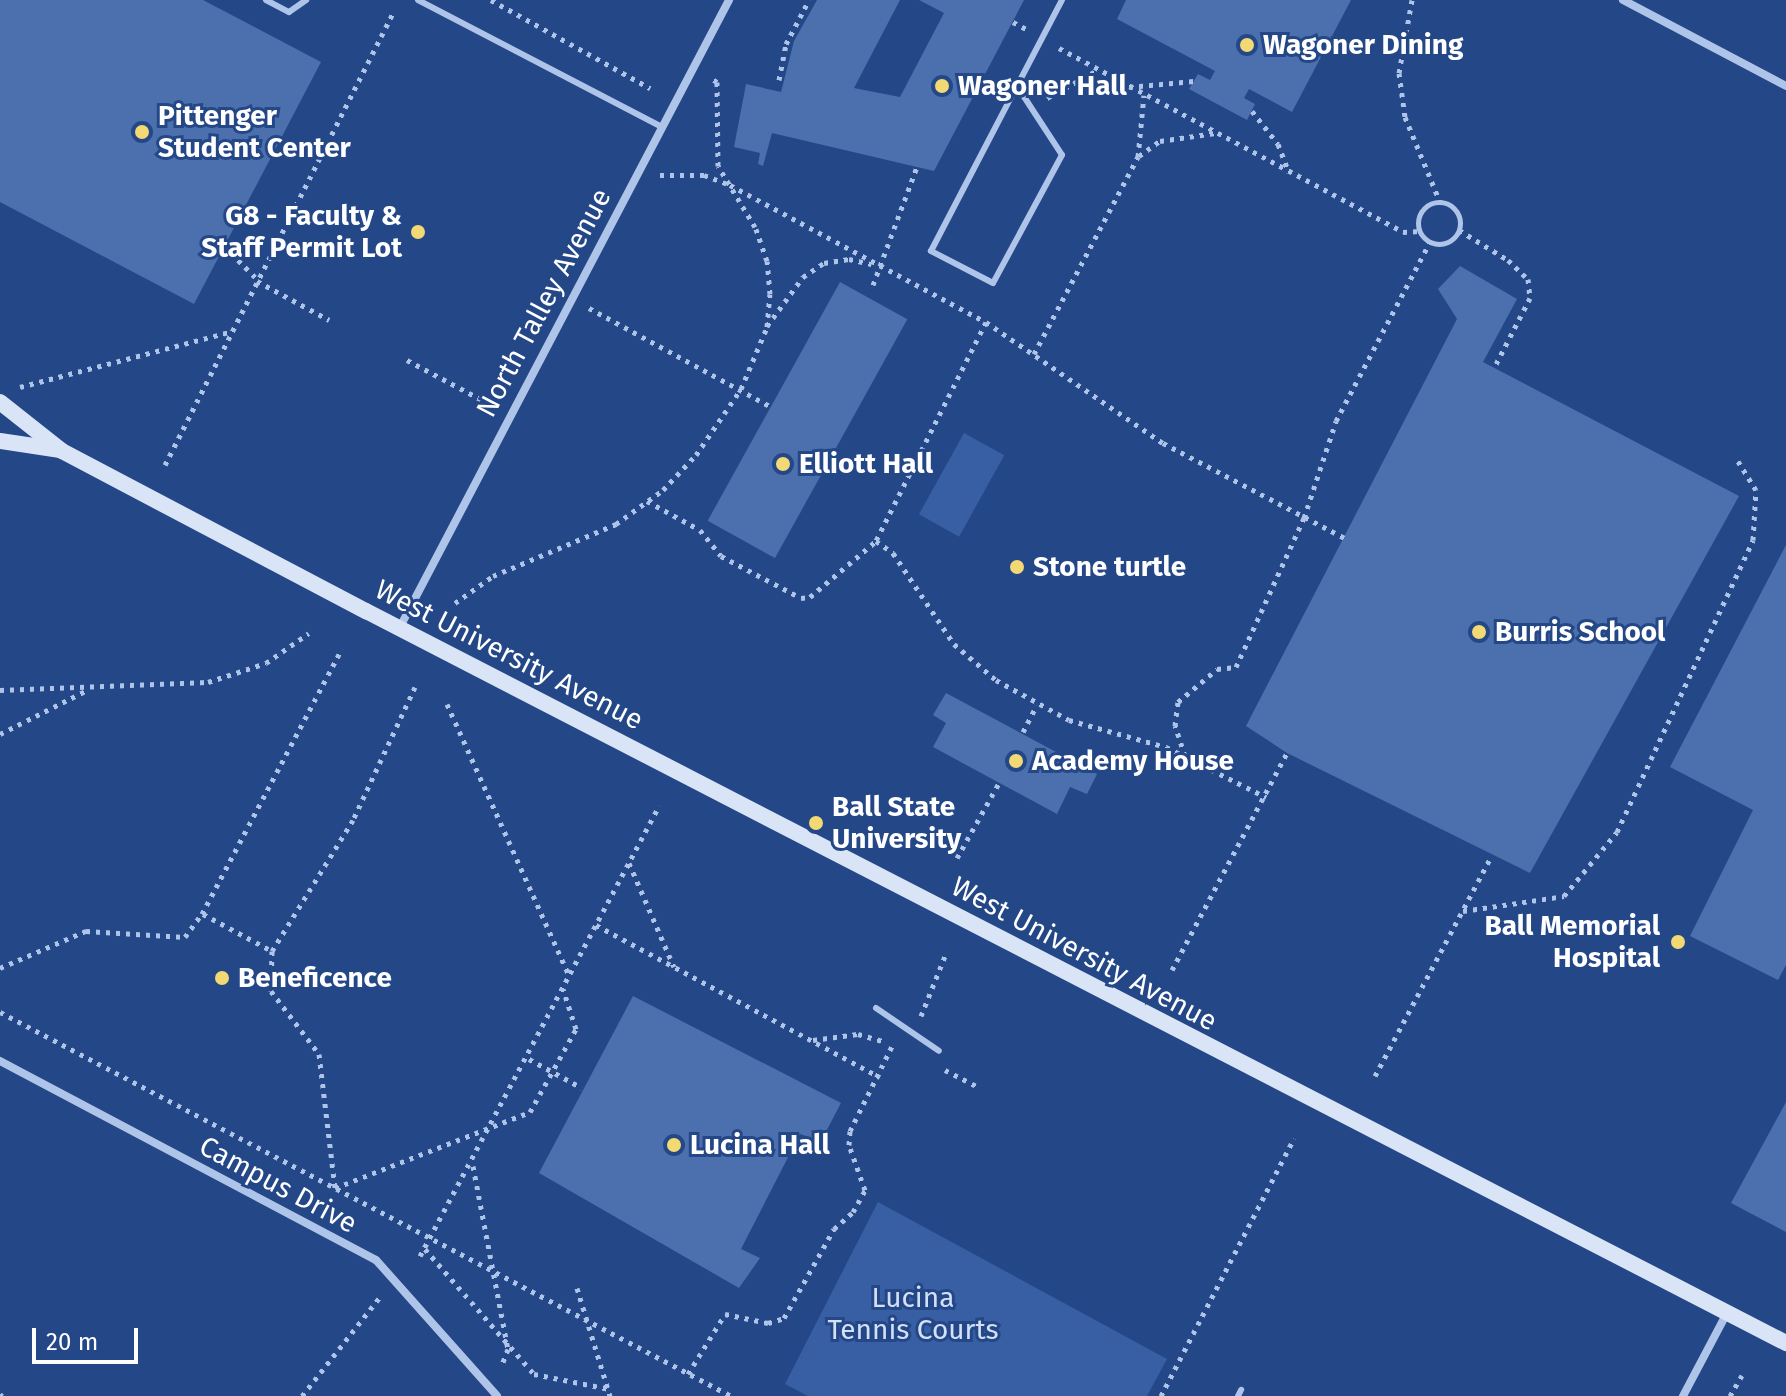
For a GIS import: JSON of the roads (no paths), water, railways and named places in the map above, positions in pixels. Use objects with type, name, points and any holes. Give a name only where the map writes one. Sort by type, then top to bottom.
[{"type":"street","name":"North Talley Avenue","points":[[400,627],[729,0]]},
{"type":"street","points":[[1623,0],[1786,86]]},
{"type":"street","name":"West University Avenue","points":[[0,402],[62,451],[1786,1343]]},
{"type":"street","name":"West University Avenue","points":[[0,441],[62,451]]},
{"type":"street","name":"Campus Drive","points":[[0,1061],[376,1260],[497,1396]]},
{"type":"street","points":[[1683,1396],[1727,1313]]},
{"type":"lane","points":[[266,0],[289,12],[306,0]]},
{"type":"lane","points":[[418,0],[662,127]]},
{"type":"lane","points":[[1017,86],[1062,155],[993,283],[931,251],[1042,38],[1062,0]]},
{"type":"lane","points":[[876,1008],[911,1035],[939,1051]]},
{"type":"place","name":"Wagoner Dining","points":[[1247,45]]},
{"type":"place","name":"Wagoner Hall","points":[[942,86]]},
{"type":"place","name":"Pittenger Student Center","points":[[142,132]]},
{"type":"place","name":"G8 - Faculty & Staff Permit Lot","points":[[418,232]]},
{"type":"place","name":"Elliott Hall","points":[[783,464]]},
{"type":"place","name":"Stone turtle","points":[[1017,567]]},
{"type":"place","name":"Burris School","points":[[1479,632]]},
{"type":"place","name":"Academy House","points":[[1016,761]]},
{"type":"place","name":"Ball State University","points":[[816,823]]},
{"type":"place","name":"Ball Memorial Hospital","points":[[1678,942]]},
{"type":"place","name":"Beneficence","points":[[222,978]]},
{"type":"place","name":"Lucina Hall","points":[[674,1145]]},
{"type":"park label","name":"Lucina Tennis Courts","points":[[913,1314]]}]
